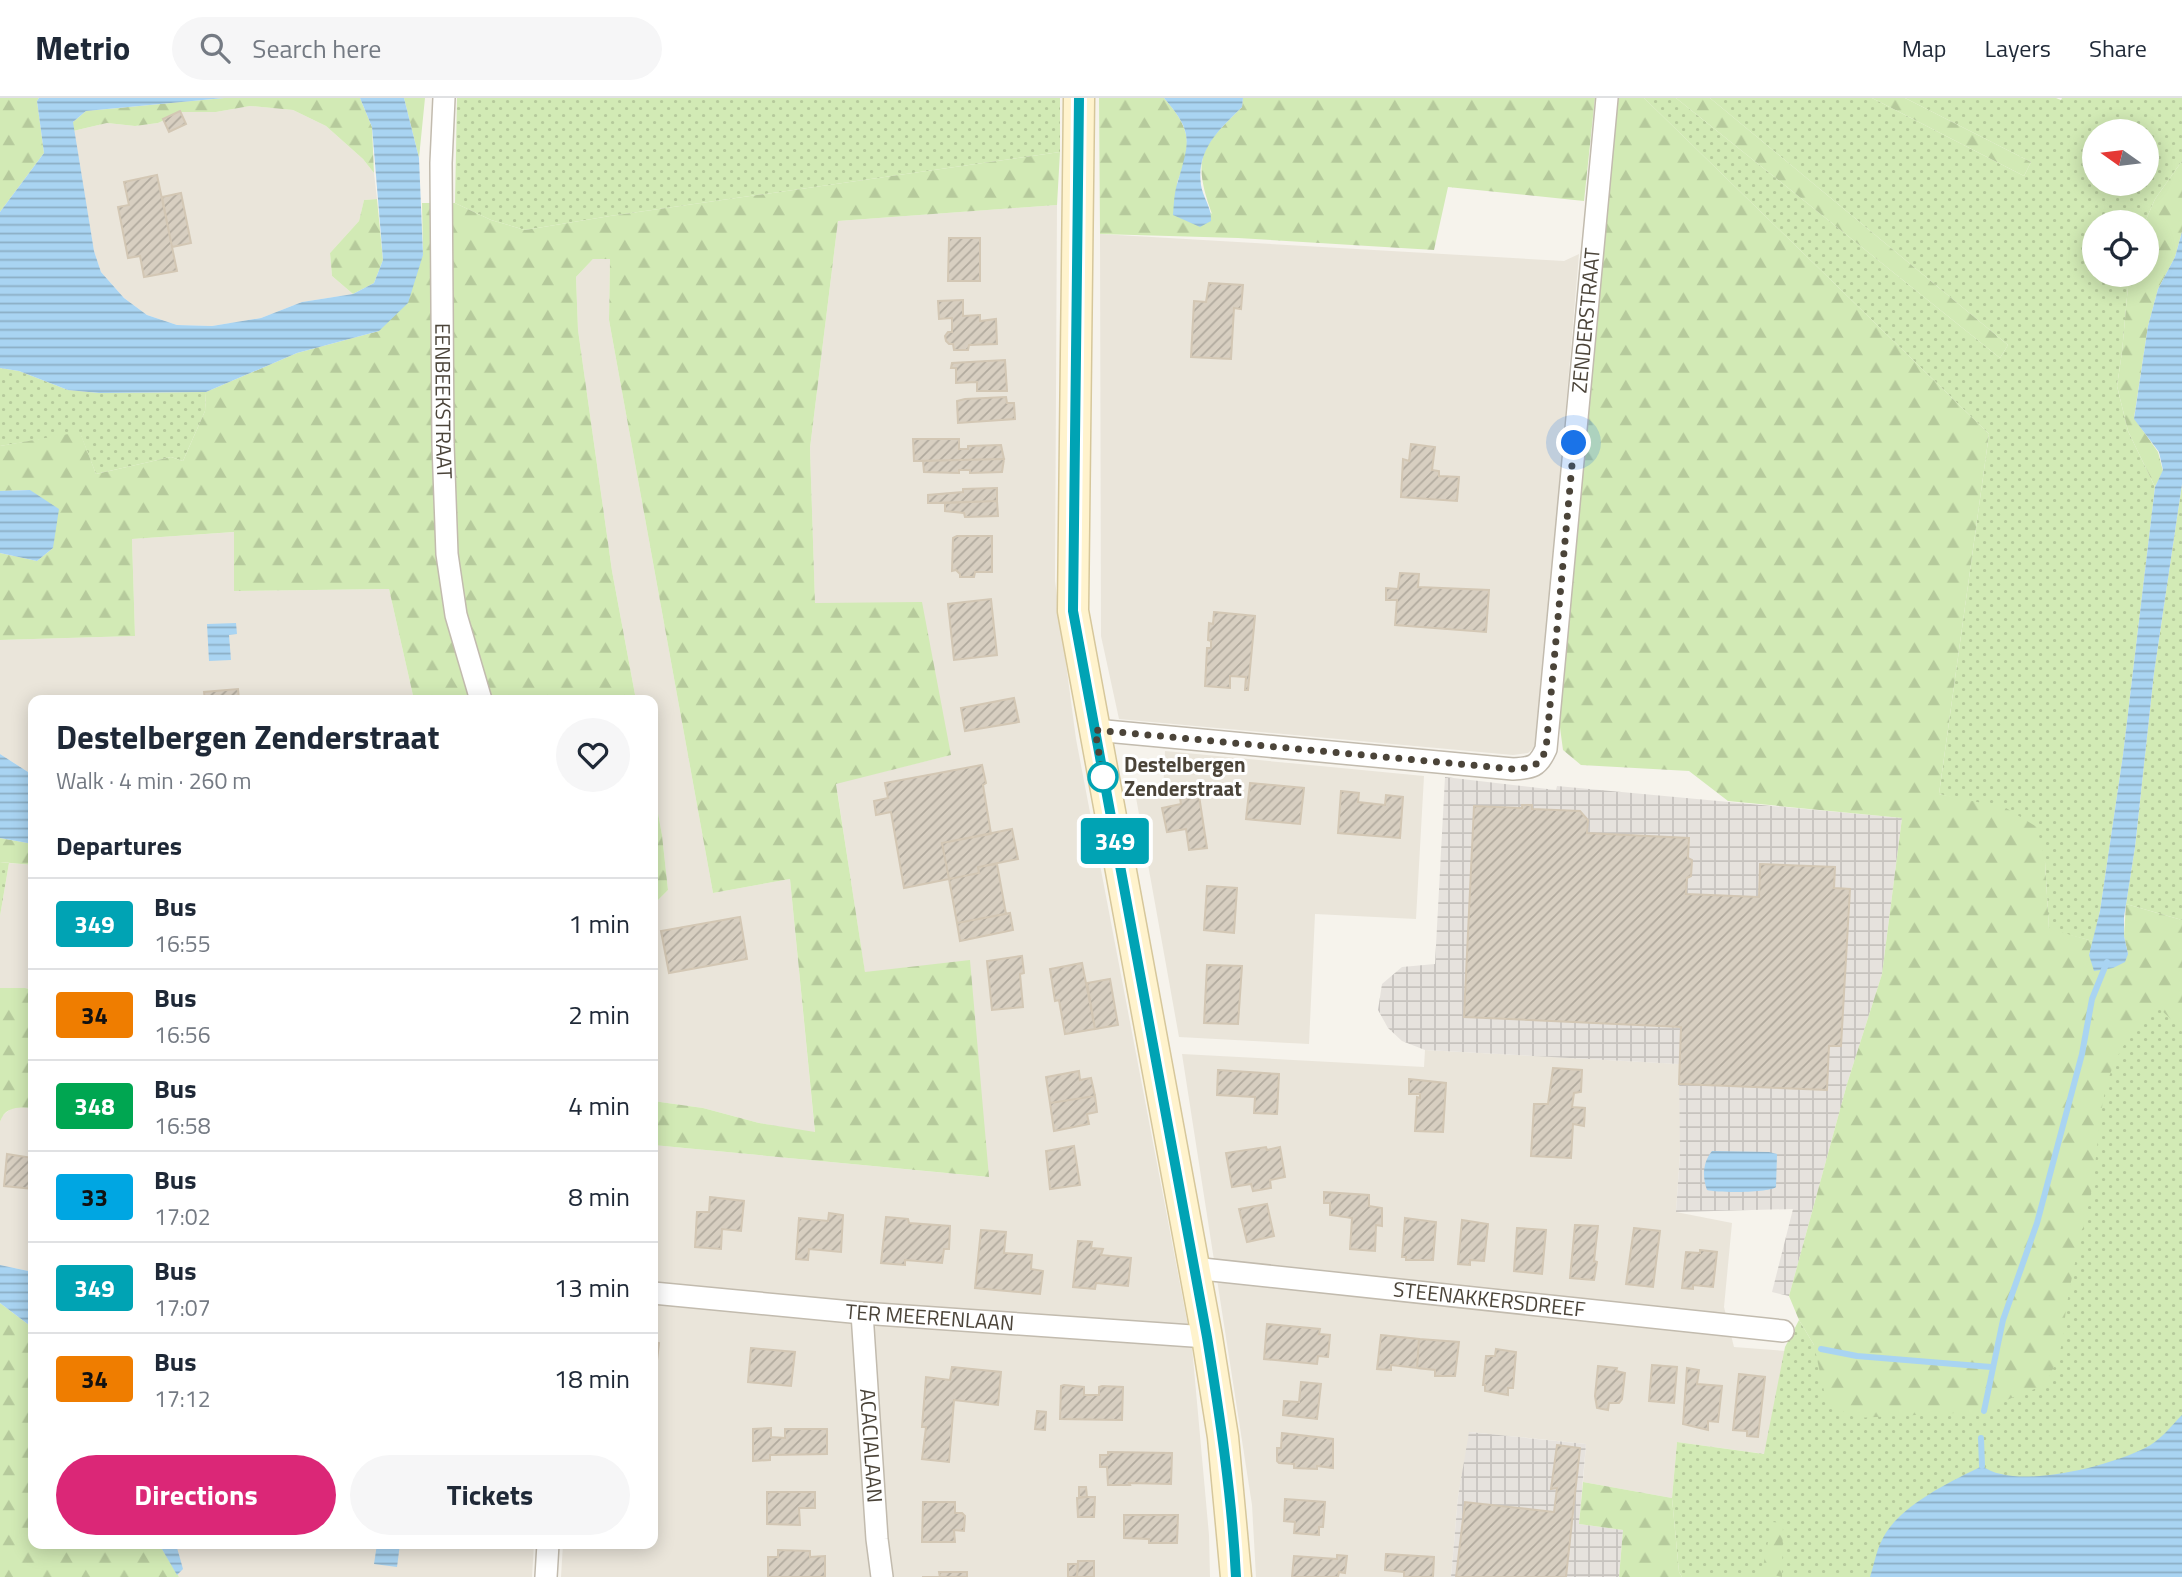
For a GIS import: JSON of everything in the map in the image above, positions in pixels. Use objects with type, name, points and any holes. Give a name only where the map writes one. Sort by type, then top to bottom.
[{"type":"main road","points":[[1080,98],[1073,611],[1207,1337],[1223,1437],[1236,1577]]},
{"type":"street","name":"EENBEEKSTRAAT","points":[[444,98],[441,163],[443,444],[447,554],[456,615],[480,695]]},
{"type":"street","name":"ZENDERSTRAAT","points":[[1095,730],[1513,769],[1529,768],[1541,761],[1546,749],[1607,98]]},
{"type":"street","name":"STEENAKKERSDREEF","points":[[1193,1268],[1783,1331]]},
{"type":"street","name":"TER MEERENLAAN","points":[[658,1293],[862,1313],[1207,1337]]},
{"type":"street","name":"ACACIALAAN","points":[[862,1313],[877,1539],[882,1577]]},
{"type":"street","points":[[546,1577],[548,1549]]},
{"type":"shaded area","points":[[250,106],[293,110],[326,126],[363,159],[374,173],[377,199],[364,200],[359,221],[330,253],[332,276],[353,294],[302,302],[261,318],[212,326],[177,325],[147,315],[124,298],[101,272],[94,251],[73,131],[107,123],[135,126],[158,123],[182,112],[216,112]]},
{"type":"shaded area","points":[[1057,205],[1055,581],[1076,739],[1192,1347],[1209,1535],[1210,1577],[561,1577],[563,1549],[658,1549],[658,1145],[988,1177],[865,973],[836,783],[951,755],[815,604],[810,448],[838,221]]},
{"type":"shaded area","points":[[1100,234],[1564,261],[1579,254],[1538,734],[1535,747],[1528,753],[1513,755],[1119,719],[1101,636]]},
{"type":"shaded area","points":[[593,259],[610,259],[609,320],[713,893],[790,879],[815,1133],[759,1123],[703,1108],[658,1102],[658,900],[668,890],[658,813],[658,695],[635,695],[612,571],[578,330],[576,277]]},
{"type":"shaded area","points":[[235,532],[234,591],[389,589],[413,695],[28,695],[28,772],[0,754],[0,640],[135,636],[132,539]]},
{"type":"shaded area","points":[[1165,751],[1424,776],[1416,919],[1315,914],[1309,1044],[1179,1037],[1135,792],[1163,793]]},
{"type":"shaded area","points":[[1445,777],[1556,790],[1557,786],[1902,818],[1882,974],[1847,1084],[1789,1296],[1772,1292],[1793,1209],[1676,1212],[1680,1154],[1679,1064],[1425,1050],[1402,1041],[1388,1028],[1378,1010],[1382,984],[1402,967],[1435,964]]},
{"type":"shaded area","points":[[9,863],[28,865],[28,989],[0,988],[0,916]]},
{"type":"shaded area","points":[[1425,1050],[1680,1064],[1680,1154],[1676,1212],[1732,1223],[1724,1307],[1734,1347],[1786,1351],[1765,1454],[1677,1442],[1672,1498],[1583,1482],[1586,1444],[1470,1432],[1458,1497],[1451,1577],[1256,1577],[1252,1505],[1182,1054],[1424,1067]]},
{"type":"shaded area","points":[[13,1107],[28,1108],[28,1271],[0,1265],[2,1116]]},
{"type":"shaded area","points":[[1469,1432],[1586,1444],[1579,1524],[1623,1530],[1619,1577],[1451,1577],[1458,1497]]},
{"type":"shaded area","points":[[177,1549],[534,1549],[532,1577],[179,1577],[177,1575],[182,1569]]},
{"type":"green space","points":[[0,98],[39,98],[37,101],[44,153],[0,212]]},
{"type":"green space","points":[[224,98],[360,98],[372,127],[374,173],[363,159],[326,126],[293,110],[250,106],[216,112],[182,112],[158,123],[135,126],[107,123],[73,131],[73,122],[86,111]]},
{"type":"green space","points":[[404,98],[425,98],[419,158]]},
{"type":"green space","points":[[457,98],[1060,98],[1060,152],[525,230],[491,220],[455,203]]},
{"type":"green space","points":[[1099,98],[1164,98],[1180,119],[1187,138],[1185,158],[1177,183],[1212,214],[1202,179],[1204,154],[1217,132],[1242,107],[1243,98],[1595,98],[1584,201],[1448,187],[1434,250],[1238,238],[1100,234]]},
{"type":"green space","points":[[1615,98],[1644,98],[1989,434],[1939,794],[2006,808],[2037,827],[2045,862],[2049,929],[2093,941],[2089,955],[2128,954],[2124,936],[2126,904],[2182,920],[2182,1024],[2176,1024],[2157,1006],[2136,1028],[2111,1071],[2101,1115],[2091,1193],[2070,1285],[2063,1338],[2057,1360],[2045,1385],[1976,1412],[1856,1418],[1834,1407],[1824,1391],[1814,1345],[1789,1296],[1847,1084],[1882,974],[1902,818],[1728,801],[1689,771],[1581,765],[1563,750],[1559,720]]},
{"type":"green space","points":[[1644,98],[1676,98],[2000,358],[2008,345],[1710,98],[1872,98],[2024,176],[2031,162],[1905,98],[2182,98],[2182,161],[2160,192],[2160,119],[2082,119],[2082,196],[2157,196],[2150,210],[2082,210],[2082,287],[2128,287],[2117,386],[2128,431],[2155,487],[2123,755],[2100,911],[2093,941],[2049,930],[2045,862],[1962,800],[1939,794],[1989,434]]},
{"type":"green space","points":[[1676,98],[1710,98],[2008,345],[2000,358]]},
{"type":"green space","points":[[1872,98],[1905,98],[2031,162],[2024,176]]},
{"type":"green space","points":[[1060,152],[1057,205],[838,221],[810,448],[815,603],[922,602],[951,755],[836,784],[865,972],[970,960],[989,1177],[658,1145],[658,1102],[703,1108],[759,1123],[815,1132],[790,879],[713,893],[609,320],[610,259],[593,259],[576,277],[578,330],[612,571],[635,695],[413,695],[389,589],[234,591],[234,532],[132,539],[135,636],[0,640],[0,553],[37,561],[53,548],[30,490],[0,491],[0,446],[80,432],[96,474],[171,457],[183,461],[205,411],[206,392],[297,353],[379,331],[423,255],[422,203],[455,203],[491,220],[525,230]]},
{"type":"green space","points":[[2182,161],[2182,232],[2175,257],[2158,289],[2148,326],[2134,418],[2158,452],[2163,471],[2155,487],[2128,431],[2117,386],[2128,287],[2159,287],[2159,210],[2150,210]]},
{"type":"green space","points":[[377,199],[383,260],[374,283],[353,294],[332,276],[330,253],[359,221],[364,200]]},
{"type":"green space","points":[[0,368],[19,371],[68,390],[99,393],[206,392],[205,411],[183,461],[171,457],[96,474],[80,433],[0,446]]},
{"type":"green space","points":[[2182,484],[2182,920],[2126,904],[2154,673]]},
{"type":"green space","points":[[658,813],[662,835],[668,890],[658,900]]},
{"type":"green space","points":[[0,838],[28,843],[28,865],[0,862]]},
{"type":"green space","points":[[0,862],[9,863],[0,916]]},
{"type":"green space","points":[[2111,973],[2182,993],[2182,1577],[1682,1577],[1679,1572],[1672,1498],[1677,1442],[1764,1454],[1785,1347],[1799,1320],[1814,1345]]},
{"type":"green space","points":[[0,988],[25,988],[28,989],[28,1108],[9,1110],[0,1122]]},
{"type":"green space","points":[[0,1303],[28,1324],[28,1549],[162,1549],[179,1577],[0,1577]]},
{"type":"green space","points":[[1583,1482],[1672,1498],[1679,1572],[1682,1577],[1619,1577],[1623,1530],[1579,1524]]},
{"type":"green space","points":[[1772,1522],[1783,1523],[1782,1577],[1762,1572]]},
{"type":"water","points":[[39,98],[224,98],[86,111],[73,122],[94,251],[101,272],[124,298],[147,315],[177,325],[212,326],[261,318],[302,302],[353,294],[374,283],[383,260],[372,127],[360,98],[404,98],[419,158],[423,255],[408,303],[379,331],[297,353],[206,392],[99,393],[68,390],[19,371],[0,368],[0,212],[44,153],[37,101]]},
{"type":"water","points":[[1164,98],[1243,98],[1242,107],[1211,141],[1202,161],[1201,185],[1211,221],[1200,227],[1173,215],[1176,189],[1185,156],[1186,137],[1180,120]]},
{"type":"water","points":[[2182,232],[2182,484],[2154,673],[2135,847],[2124,917],[2128,954],[2125,962],[2113,968],[2094,971],[2089,955],[2100,911],[2123,755],[2155,487],[2163,470],[2159,452],[2134,419],[2148,326],[2158,289],[2175,257]]},
{"type":"water","points":[[30,490],[59,509],[53,548],[37,561],[0,553],[0,491]]},
{"type":"water","points":[[236,623],[237,634],[229,635],[231,660],[209,661],[207,624]]},
{"type":"water","points":[[0,754],[28,772],[28,843],[0,838]]},
{"type":"water","points":[[1712,1151],[1777,1154],[1776,1187],[1743,1192],[1707,1190],[1704,1169]]},
{"type":"water","points":[[0,1265],[28,1271],[28,1324],[0,1303]]},
{"type":"water","points":[[2182,1415],[2182,1577],[1870,1577],[1880,1544],[1900,1516],[1926,1496],[1955,1480],[1982,1466],[1997,1473],[2039,1476],[2110,1462],[2150,1445]]},
{"type":"water","points":[[162,1549],[177,1549],[183,1569],[177,1575]]},
{"type":"water","points":[[376,1549],[399,1549],[397,1567],[374,1564]]},
{"type":"building","points":[[180,111],[186,124],[169,132],[163,119]]},
{"type":"building","points":[[157,175],[177,271],[144,277],[140,256],[128,258],[118,207],[129,205],[124,182]]},
{"type":"building","points":[[181,193],[191,243],[172,247],[162,197]]},
{"type":"building","points":[[949,238],[980,238],[980,281],[948,281]]},
{"type":"building","points":[[1209,283],[1243,285],[1241,309],[1234,308],[1231,359],[1191,357],[1194,301],[1206,302]]},
{"type":"building","points":[[963,300],[963,316],[980,315],[980,321],[996,319],[997,344],[969,345],[968,350],[954,350],[953,344],[946,341],[945,336],[952,332],[952,318],[939,319],[938,301]]},
{"type":"building","points":[[1005,360],[1007,391],[977,391],[977,382],[956,383],[956,368],[951,368],[952,363]]},
{"type":"building","points":[[1006,397],[1007,403],[1014,403],[1015,419],[958,423],[957,401]]},
{"type":"building","points":[[913,439],[959,439],[959,449],[968,449],[968,446],[1001,445],[1004,459],[914,461]]},
{"type":"building","points":[[1411,444],[1435,447],[1432,470],[1439,471],[1439,476],[1459,477],[1457,501],[1401,497],[1403,459],[1409,461]]},
{"type":"building","points":[[1004,459],[1002,472],[924,472],[923,461]]},
{"type":"building","points":[[997,488],[997,501],[928,503],[928,495],[963,492],[963,489]]},
{"type":"building","points":[[997,501],[998,516],[965,517],[964,513],[945,511],[945,503]]},
{"type":"building","points":[[992,536],[992,572],[975,572],[974,577],[960,577],[956,570],[952,571],[953,538]]},
{"type":"building","points":[[1400,573],[1419,574],[1418,587],[1489,590],[1486,632],[1395,625],[1397,600],[1386,600],[1386,588],[1398,589]]},
{"type":"building","points":[[991,599],[997,655],[954,660],[948,604]]},
{"type":"building","points":[[1214,612],[1255,616],[1248,690],[1245,690],[1246,677],[1230,676],[1230,688],[1205,686],[1207,648],[1211,648],[1211,641],[1208,640],[1209,623],[1213,624]]},
{"type":"building","points":[[238,689],[239,695],[204,695],[204,692]]},
{"type":"building","points":[[1014,698],[1019,722],[965,731],[961,708]]},
{"type":"building","points":[[982,765],[991,834],[942,843],[949,879],[904,888],[891,812],[876,815],[874,801],[888,798],[885,783]]},
{"type":"building","points":[[1250,783],[1304,788],[1300,824],[1246,819]]},
{"type":"building","points":[[1198,789],[1207,848],[1189,850],[1186,829],[1167,832],[1162,808],[1181,804],[1179,792]]},
{"type":"building","points":[[1341,791],[1359,793],[1358,802],[1385,805],[1386,795],[1403,797],[1400,838],[1338,833]]},
{"type":"building","points":[[1522,805],[1532,805],[1532,809],[1580,811],[1588,820],[1587,833],[1689,838],[1688,858],[1692,860],[1686,894],[1759,897],[1760,864],[1835,867],[1834,888],[1850,889],[1841,1046],[1829,1046],[1827,1090],[1679,1084],[1681,1027],[1464,1017],[1474,806],[1522,808]]},
{"type":"building","points":[[1012,829],[1018,859],[978,867],[979,873],[949,879],[942,843]]},
{"type":"building","points":[[997,864],[1006,914],[957,923],[949,879],[979,873],[978,867]]},
{"type":"building","points":[[1207,886],[1237,888],[1234,933],[1204,930]]},
{"type":"building","points":[[1010,913],[1013,930],[960,941],[957,923]]},
{"type":"building","points":[[740,917],[747,959],[669,973],[661,931]]},
{"type":"building","points":[[1022,956],[1024,973],[1020,974],[1023,1007],[992,1010],[987,961]]},
{"type":"building","points":[[1082,963],[1095,1029],[1065,1034],[1059,1000],[1055,1001],[1050,969]]},
{"type":"building","points":[[1207,965],[1242,966],[1238,1024],[1204,1023]]},
{"type":"building","points":[[1110,979],[1118,1025],[1095,1029],[1087,983]]},
{"type":"building","points":[[1553,1068],[1582,1070],[1581,1092],[1574,1093],[1572,1107],[1585,1108],[1584,1126],[1573,1124],[1571,1158],[1531,1156],[1534,1104],[1548,1104]]},
{"type":"building","points":[[1218,1070],[1279,1074],[1277,1114],[1254,1113],[1255,1097],[1217,1095]]},
{"type":"building","points":[[1079,1071],[1080,1080],[1091,1078],[1095,1096],[1050,1103],[1046,1077]]},
{"type":"building","points":[[1409,1079],[1446,1083],[1443,1132],[1415,1131],[1417,1097],[1420,1098],[1420,1094],[1409,1094]]},
{"type":"building","points":[[1095,1096],[1097,1112],[1087,1114],[1089,1124],[1054,1131],[1050,1103]]},
{"type":"building","points":[[1074,1146],[1080,1185],[1050,1189],[1046,1151]]},
{"type":"building","points":[[1266,1147],[1267,1150],[1280,1147],[1285,1177],[1270,1180],[1271,1188],[1253,1191],[1251,1184],[1232,1187],[1226,1153]]},
{"type":"building","points":[[7,1154],[28,1157],[28,1188],[4,1186]]},
{"type":"building","points":[[1324,1192],[1369,1195],[1369,1206],[1382,1208],[1382,1226],[1376,1225],[1375,1251],[1350,1249],[1352,1218],[1330,1215],[1330,1203],[1324,1203]]},
{"type":"building","points":[[710,1197],[744,1201],[741,1231],[722,1229],[721,1249],[695,1247],[697,1212],[709,1212]]},
{"type":"building","points":[[1267,1204],[1274,1236],[1247,1242],[1239,1209]]},
{"type":"building","points":[[829,1213],[843,1215],[841,1252],[809,1249],[808,1260],[796,1259],[799,1218],[828,1221]]},
{"type":"building","points":[[886,1217],[908,1219],[909,1223],[950,1226],[949,1249],[944,1249],[942,1263],[905,1260],[905,1265],[881,1263]]},
{"type":"building","points":[[1405,1218],[1436,1222],[1433,1260],[1406,1260],[1406,1257],[1402,1257]]},
{"type":"building","points":[[1462,1220],[1488,1224],[1484,1261],[1470,1260],[1470,1265],[1458,1264]]},
{"type":"building","points":[[1575,1225],[1598,1226],[1594,1280],[1570,1278]]},
{"type":"building","points":[[1517,1228],[1546,1230],[1542,1274],[1514,1271]]},
{"type":"building","points":[[1634,1228],[1660,1231],[1653,1287],[1626,1284]]},
{"type":"building","points":[[981,1230],[1006,1232],[1004,1253],[1032,1255],[1031,1269],[1043,1271],[1040,1294],[975,1288]]},
{"type":"building","points":[[1078,1241],[1092,1242],[1091,1248],[1103,1249],[1101,1255],[1131,1258],[1128,1286],[1096,1283],[1095,1289],[1073,1287]]},
{"type":"building","points":[[1700,1250],[1717,1252],[1713,1287],[1693,1285],[1693,1289],[1682,1288],[1686,1252],[1700,1253]]},
{"type":"building","points":[[1267,1324],[1320,1329],[1319,1334],[1330,1335],[1328,1357],[1318,1356],[1317,1364],[1264,1359]]},
{"type":"building","points":[[1381,1335],[1419,1339],[1417,1368],[1391,1365],[1391,1370],[1377,1369]]},
{"type":"building","points":[[1419,1339],[1459,1342],[1455,1376],[1435,1376],[1435,1370],[1417,1368]]},
{"type":"building","points":[[751,1348],[795,1352],[791,1386],[748,1382]]},
{"type":"building","points":[[1496,1349],[1516,1352],[1513,1388],[1508,1388],[1508,1395],[1485,1391],[1483,1385],[1486,1356],[1495,1356]]},
{"type":"building","points":[[1652,1365],[1677,1367],[1674,1403],[1649,1401]]},
{"type":"building","points":[[1598,1366],[1617,1368],[1616,1371],[1625,1373],[1622,1399],[1619,1403],[1609,1403],[1608,1410],[1597,1408],[1595,1396]]},
{"type":"building","points":[[952,1367],[1001,1372],[998,1405],[954,1400],[949,1462],[922,1459],[926,1427],[922,1427],[926,1377],[950,1380]]},
{"type":"building","points":[[1687,1368],[1699,1370],[1697,1384],[1722,1386],[1718,1422],[1708,1421],[1708,1430],[1683,1424]]},
{"type":"building","points":[[1739,1374],[1765,1377],[1758,1437],[1747,1436],[1747,1431],[1733,1430]]},
{"type":"building","points":[[1301,1382],[1321,1384],[1317,1419],[1283,1415],[1284,1401],[1299,1402]]},
{"type":"building","points":[[1061,1386],[1084,1387],[1084,1395],[1099,1395],[1099,1387],[1102,1386],[1123,1387],[1122,1420],[1060,1419]]},
{"type":"building","points":[[1037,1411],[1046,1412],[1045,1430],[1035,1429]]},
{"type":"building","points":[[771,1428],[771,1437],[785,1438],[785,1429],[827,1429],[827,1454],[770,1455],[770,1460],[753,1461],[753,1429]]},
{"type":"building","points":[[1282,1433],[1333,1439],[1333,1468],[1294,1468],[1294,1464],[1279,1463],[1277,1448],[1281,1448]]},
{"type":"building","points":[[1557,1445],[1580,1448],[1566,1577],[1456,1577],[1465,1502],[1554,1512],[1557,1488],[1551,1489]]},
{"type":"building","points":[[1108,1452],[1172,1453],[1171,1484],[1108,1485],[1107,1467],[1100,1467],[1100,1455],[1108,1455]]},
{"type":"building","points":[[1079,1487],[1086,1487],[1087,1497],[1079,1497]]},
{"type":"building","points":[[767,1492],[815,1492],[815,1508],[799,1508],[800,1525],[767,1524]]},
{"type":"building","points":[[1095,1497],[1094,1517],[1078,1517],[1077,1498]]},
{"type":"building","points":[[1285,1499],[1325,1502],[1323,1527],[1319,1527],[1319,1535],[1294,1533],[1295,1522],[1284,1521]]},
{"type":"building","points":[[923,1502],[955,1502],[955,1513],[965,1516],[964,1531],[954,1530],[955,1542],[922,1542]]},
{"type":"building","points":[[1124,1515],[1178,1515],[1177,1543],[1149,1543],[1149,1539],[1124,1538]]},
{"type":"building","points":[[778,1550],[810,1551],[810,1557],[825,1556],[825,1577],[768,1577],[768,1557],[778,1557]]},
{"type":"building","points":[[1386,1554],[1434,1557],[1433,1577],[1404,1577],[1404,1572],[1385,1570]]},
{"type":"building","points":[[1337,1555],[1347,1556],[1345,1573],[1339,1572],[1338,1577],[1292,1577],[1294,1556],[1337,1559]]},
{"type":"building","points":[[1078,1561],[1094,1561],[1094,1577],[1077,1577]]},
{"type":"building","points":[[1068,1564],[1078,1564],[1077,1577],[1068,1577]]},
{"type":"building","points":[[939,1572],[967,1572],[967,1577],[940,1577]]},
{"type":"waterway","points":[[1984,1411],[2003,1320],[2037,1223],[2082,1054],[2092,999],[2107,962]]},
{"type":"waterway","points":[[1821,1349],[1857,1356],[1991,1367]]},
{"type":"waterway","points":[[1981,1438],[1982,1466]]},
{"type":"bus line","name":"349","points":[[1079,98],[1073,611],[1207,1337],[1223,1437],[1236,1577]]},
{"type":"place","name":"Destelbergen Zenderstraat","points":[[1103,777]]},
{"type":"route","points":[[1103,777],[1095,730],[1513,769],[1529,768],[1541,761],[1546,749],[1574,443]]}]
